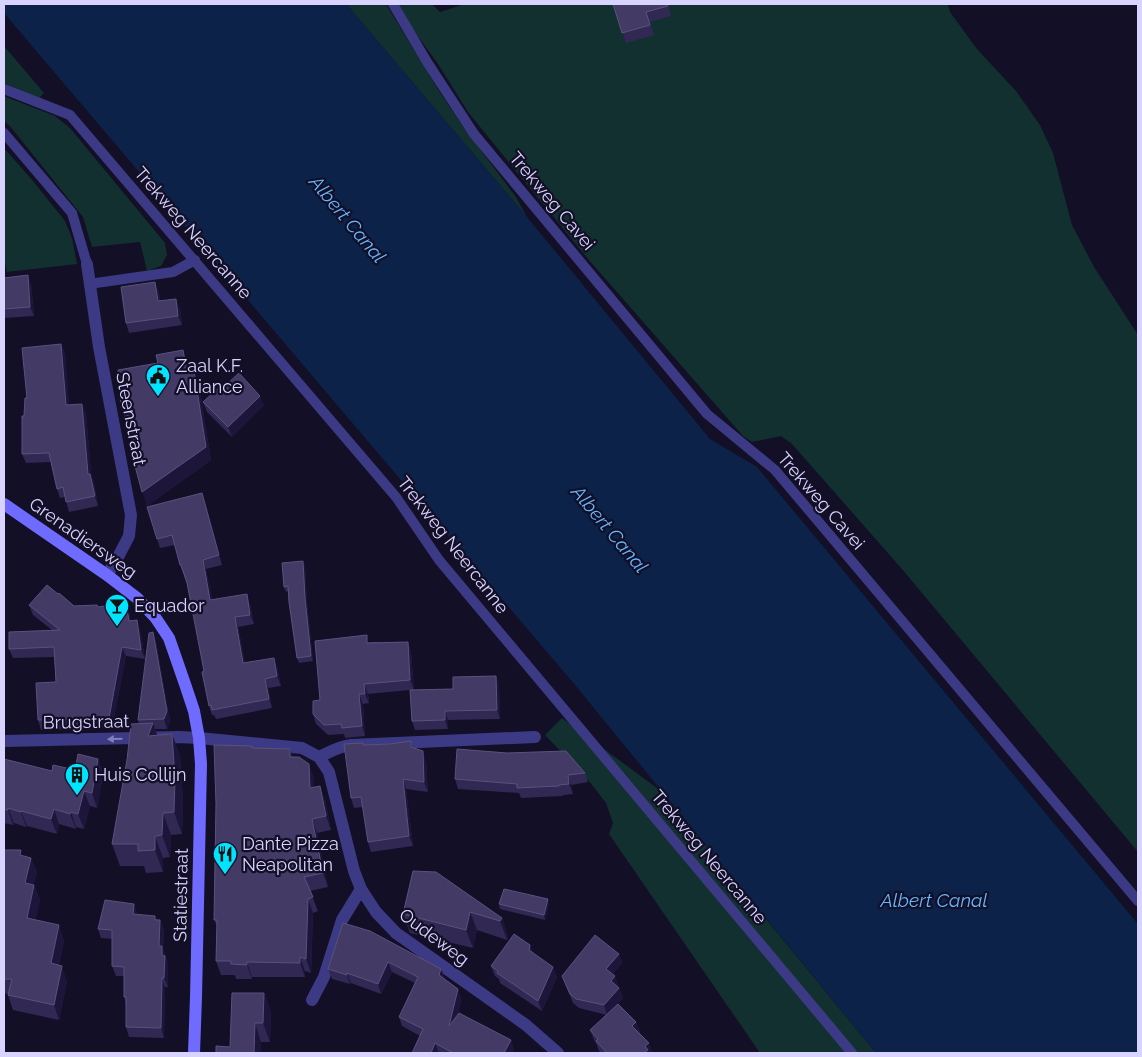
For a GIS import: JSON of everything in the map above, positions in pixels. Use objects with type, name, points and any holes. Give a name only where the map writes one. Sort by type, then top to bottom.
[{"type":"main road","name":"Grenadiersweg","points":[[4,504],[107,575],[137,598],[156,618],[169,638],[194,710],[199,738]]},
{"type":"main road","name":"Statiestraat","points":[[194,1053],[201,764],[199,738]]},
{"type":"street","name":"Steenstraat","points":[[86,264],[99,347],[131,515],[129,536],[107,575]]},
{"type":"street","points":[[199,738],[302,748],[319,757],[337,748],[351,745],[535,737]]},
{"type":"street","name":"Brugstraat","points":[[4,741],[199,738]]},
{"type":"street","name":"Oudeweg","points":[[319,757],[329,772],[354,871],[361,889],[376,912],[396,933],[526,1025],[558,1053]]},
{"type":"street","points":[[312,1000],[324,977],[342,920],[361,889]]},
{"type":"lane","name":"Trekweg Cavei","points":[[393,4],[474,134],[707,414],[775,470],[1138,901]]},
{"type":"lane","name":"Trekweg Neercanne","points":[[4,89],[70,115],[396,497],[439,560],[852,1053]]},
{"type":"lane","points":[[4,133],[72,213],[86,264]]},
{"type":"lane","points":[[89,284],[173,272],[195,260]]},
{"type":"green space","points":[[346,4],[386,4],[439,91],[464,128],[516,197],[527,217]]},
{"type":"green space","points":[[399,4],[432,4],[440,12],[465,4],[948,4],[950,12],[977,49],[1016,91],[1040,125],[1053,153],[1072,225],[1094,267],[1138,335],[1138,852],[902,569],[792,444],[781,436],[752,442],[743,436],[588,259],[468,112],[438,64],[412,28]]},
{"type":"green space","points":[[4,46],[44,93],[39,98],[4,83]]},
{"type":"green space","points":[[4,96],[55,116],[70,128],[165,243],[167,255],[161,266],[147,271],[140,242],[92,247],[83,217],[4,121]]},
{"type":"green space","points":[[4,148],[65,221],[72,238],[77,264],[7,272],[4,259]]},
{"type":"green space","points":[[562,718],[661,791],[876,1053],[760,1053],[609,834],[613,823],[606,803],[589,781],[545,735]]},
{"type":"water","name":"Albert Canal","points":[[4,4],[346,4],[527,217],[710,439],[757,467],[1138,924],[1138,1053],[876,1053],[575,685],[4,13]]},
{"type":"building","points":[[613,4],[667,4],[668,6],[646,12],[650,25],[622,33]]},
{"type":"building","points":[[28,275],[30,307],[4,309],[4,278]]},
{"type":"building","points":[[155,282],[158,301],[176,299],[178,316],[126,323],[121,287]]},
{"type":"building","points":[[61,344],[66,405],[82,404],[88,474],[90,474],[95,496],[66,502],[63,487],[57,489],[49,453],[22,454],[22,416],[24,416],[25,398],[27,398],[22,348]]},
{"type":"building","points":[[183,350],[187,372],[194,371],[206,447],[142,492],[132,455],[136,454],[125,406],[121,408],[118,370],[158,363],[156,355]]},
{"type":"building","points":[[239,373],[260,396],[228,427],[203,402],[225,382],[227,384]]},
{"type":"building","points":[[202,493],[219,555],[203,560],[210,600],[247,594],[250,615],[235,617],[243,663],[274,658],[277,676],[265,679],[269,699],[212,710],[211,705],[209,706],[202,672],[204,671],[187,583],[172,535],[157,539],[147,507]]},
{"type":"building","points":[[303,561],[311,656],[297,658],[288,586],[284,587],[282,563]]},
{"type":"building","points":[[47,585],[74,606],[97,605],[98,607],[126,603],[129,621],[137,620],[141,650],[122,647],[109,718],[38,720],[36,683],[56,682],[54,647],[9,649],[9,632],[60,630],[29,605]]},
{"type":"building","points":[[153,632],[167,711],[164,719],[138,720],[149,633]]},
{"type":"building","points":[[367,635],[367,643],[408,642],[410,680],[364,684],[365,694],[359,694],[362,726],[342,728],[341,724],[324,725],[313,714],[313,701],[320,700],[315,641]]},
{"type":"building","points":[[496,676],[497,710],[445,711],[445,720],[412,721],[410,690],[453,689],[453,677]]},
{"type":"building","points":[[153,723],[148,736],[172,734],[175,779],[174,812],[163,813],[162,835],[155,836],[155,850],[138,851],[138,844],[112,844],[127,760],[131,724]]},
{"type":"building","points":[[411,741],[411,747],[423,751],[424,782],[403,779],[409,836],[368,842],[361,797],[351,798],[344,744],[390,744]]},
{"type":"building","points":[[214,745],[290,749],[290,757],[299,757],[309,764],[310,788],[320,786],[326,816],[312,819],[323,873],[304,877],[313,897],[308,899],[306,959],[300,957],[300,963],[247,962],[247,965],[231,964],[231,961],[216,961],[217,920],[214,920],[216,804]]},
{"type":"building","points":[[457,749],[507,753],[566,751],[585,773],[568,775],[569,784],[517,788],[517,784],[455,779]]},
{"type":"building","points":[[78,754],[98,759],[92,793],[84,791],[78,814],[71,812],[70,814],[54,809],[51,819],[8,808],[8,810],[4,809],[4,759],[52,771],[53,765],[75,770]]},
{"type":"building","points":[[4,850],[21,850],[20,855],[31,858],[25,883],[34,885],[27,918],[59,925],[51,963],[62,966],[54,1005],[8,995],[12,979],[4,979]]},
{"type":"building","points":[[413,871],[436,872],[502,918],[500,921],[470,912],[466,930],[403,914]]},
{"type":"building","points":[[504,889],[548,899],[544,915],[499,904]]},
{"type":"building","points":[[105,900],[134,904],[133,914],[155,916],[155,920],[160,920],[159,946],[162,946],[162,955],[165,956],[164,978],[162,978],[161,1028],[126,1027],[124,967],[112,966],[112,930],[98,929]]},
{"type":"building","points":[[343,923],[370,931],[441,969],[439,975],[458,989],[449,1026],[459,1013],[511,1040],[504,1053],[453,1053],[435,1043],[431,1053],[412,1053],[423,1029],[399,1017],[418,977],[388,962],[378,984],[347,973],[347,975],[328,969]]},
{"type":"building","points":[[514,934],[530,945],[529,950],[553,967],[538,1001],[497,973],[498,971],[491,966]]},
{"type":"building","points":[[595,935],[619,954],[606,969],[615,976],[611,981],[619,988],[604,1005],[576,999],[570,994],[562,976]]},
{"type":"building","points":[[232,993],[264,993],[263,1023],[255,1023],[254,1053],[216,1053],[216,1046],[230,1047]]},
{"type":"building","points":[[618,1004],[636,1022],[632,1026],[649,1043],[645,1046],[648,1050],[644,1053],[607,1053],[596,1041],[598,1039],[590,1030]]},
{"type":"place","name":"Zaal K.F. Alliance","points":[[158,397]]},
{"type":"place","name":"Equador","points":[[117,627]]},
{"type":"place","name":"Huis Collijn","points":[[77,796]]},
{"type":"place","name":"Dante Pizza Neapolitan","points":[[225,875]]}]
